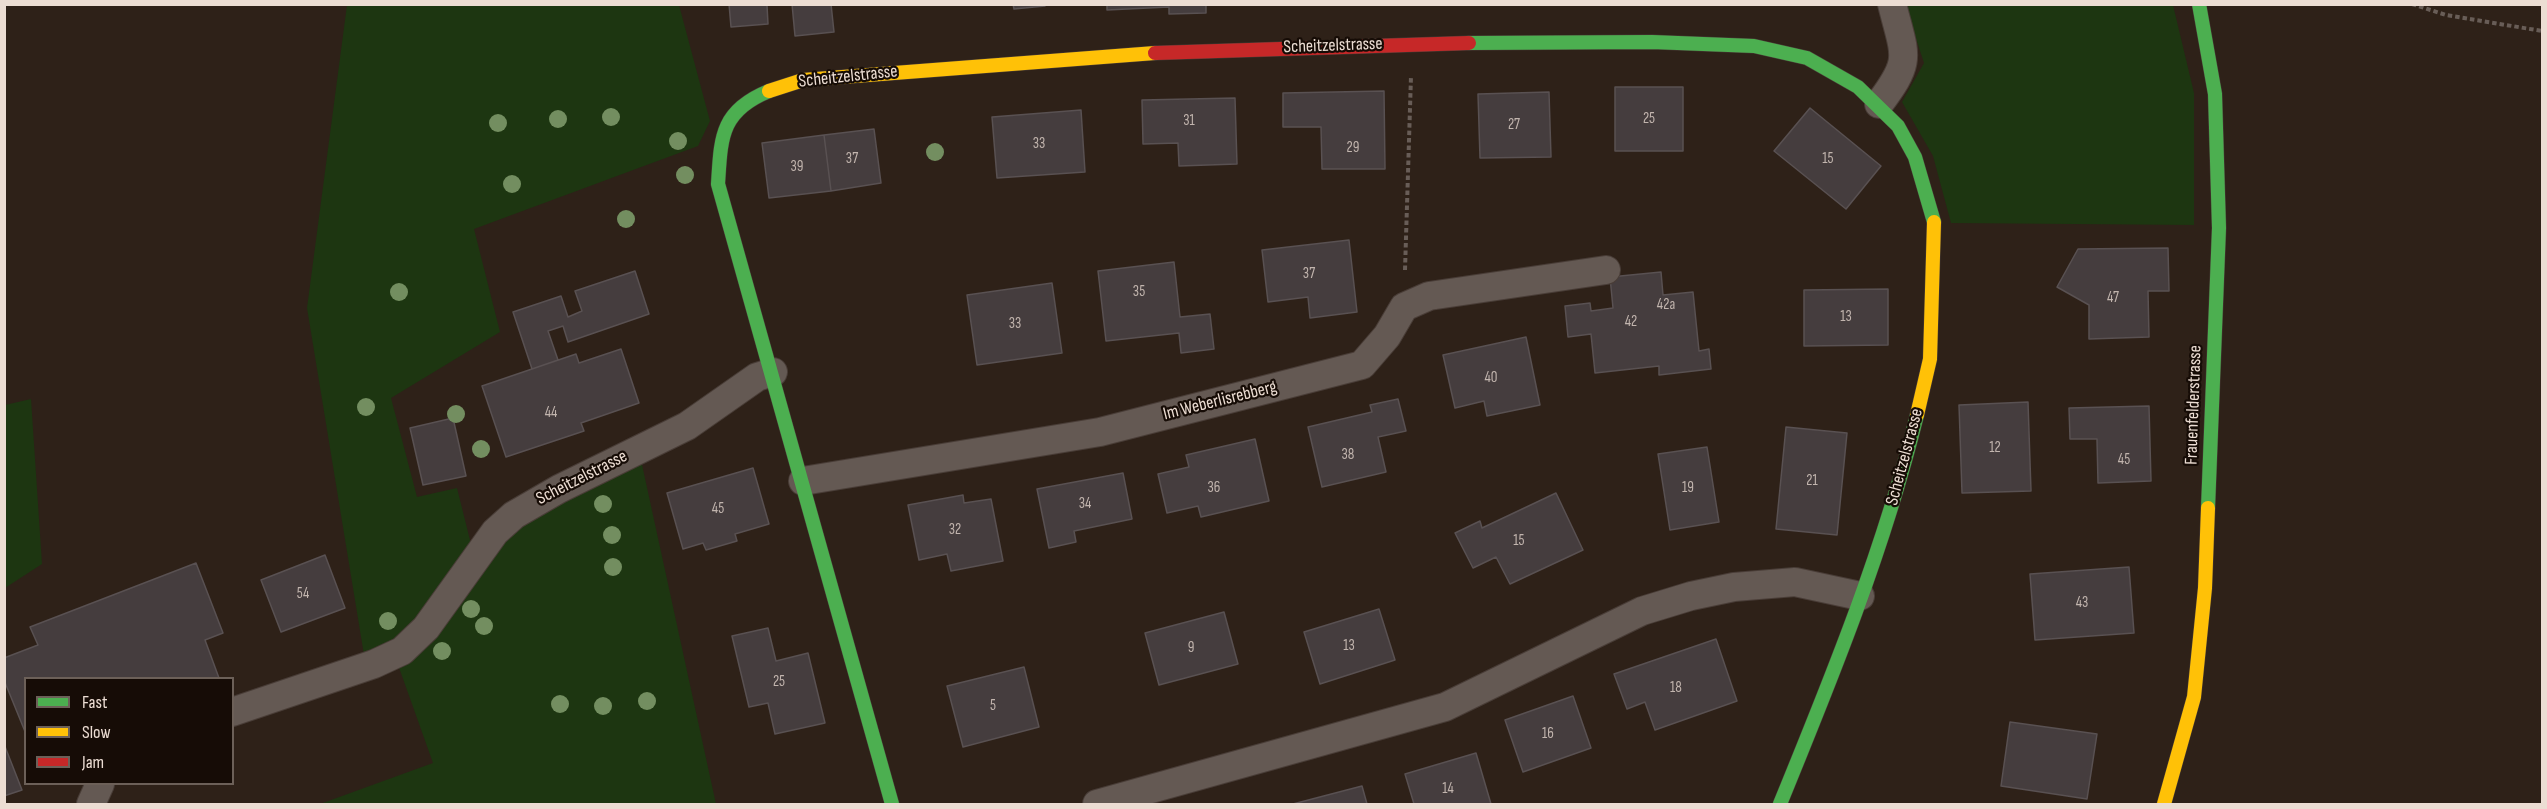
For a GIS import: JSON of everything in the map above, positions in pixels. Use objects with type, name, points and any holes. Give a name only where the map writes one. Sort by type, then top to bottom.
[{"type":"street","points":[[1879,104],[1900,76],[1905,58],[1892,4]]},
{"type":"street","name":"Frauenfelderstrasse","points":[[2164,804],[2194,698],[2205,588],[2219,228],[2215,94],[2199,4]]},
{"type":"street","name":"Scheitzelstrasse","points":[[234,711],[374,664],[402,651],[426,628],[495,532],[514,515],[559,489],[687,426],[757,377],[772,372],[718,184],[720,139],[736,109],[774,87],[803,80],[1116,54],[1411,43],[1652,42],[1754,46],[1807,58],[1858,87],[1879,104],[1898,126],[1915,157],[1934,223],[1930,358],[1900,484],[1840,657],[1780,804]]},
{"type":"street","points":[[1404,307],[1429,296],[1606,270]]},
{"type":"street","name":"Im Weberlisrebberg","points":[[803,481],[1100,432],[1362,365],[1387,336],[1404,307]]},
{"type":"street","points":[[772,372],[892,804]]},
{"type":"street","points":[[1096,804],[1445,707],[1642,611],[1691,596],[1734,587],[1795,582],[1860,596]]},
{"type":"street","points":[[91,804],[98,785]]},
{"type":"path","points":[[2412,4],[2446,15],[2542,30]]},
{"type":"path","points":[[1404,307],[1411,43]]},
{"type":"green space","points":[[347,5],[679,5],[710,121],[698,146],[474,229],[500,332],[391,398],[417,497],[457,488],[476,564],[535,510],[641,460],[716,804],[320,804],[433,763],[397,662],[364,655],[307,308]]},
{"type":"green space","points":[[1905,5],[2173,5],[2194,93],[2194,225],[1951,223],[1933,156],[1902,102],[1924,63]]},
{"type":"green space","points":[[31,399],[42,564],[5,588],[5,405]]},
{"type":"building","points":[[729,4],[772,4],[767,5],[768,24],[731,27]]},
{"type":"building","points":[[792,4],[831,4],[834,32],[795,36]]},
{"type":"building","points":[[1013,4],[1045,4],[1045,6],[1014,9]]},
{"type":"building","points":[[1107,4],[1206,4],[1206,13],[1169,14],[1169,7],[1107,10]]},
{"type":"building","points":[[1615,87],[1683,87],[1683,151],[1615,151]]},
{"type":"building","points":[[1384,91],[1385,169],[1322,169],[1321,127],[1283,127],[1283,93]]},
{"type":"building","points":[[1549,92],[1551,157],[1480,158],[1478,94]]},
{"type":"building","points":[[1235,98],[1237,164],[1179,166],[1178,143],[1143,144],[1142,100]]},
{"type":"building","points":[[1810,108],[1881,166],[1846,209],[1774,151]]},
{"type":"building","points":[[1081,110],[1085,172],[997,178],[992,117]]},
{"type":"building","points":[[874,129],[881,183],[831,191],[824,135]]},
{"type":"building","points":[[824,135],[831,191],[769,198],[762,143]]},
{"type":"building","points":[[1349,240],[1357,312],[1310,318],[1308,297],[1268,302],[1262,250]]},
{"type":"building","points":[[2168,248],[2169,291],[2148,291],[2149,337],[2089,339],[2089,305],[2057,287],[2078,249]]},
{"type":"building","points":[[1174,262],[1180,317],[1210,314],[1214,349],[1181,353],[1179,333],[1106,341],[1098,271]]},
{"type":"building","points":[[635,271],[649,314],[568,342],[563,326],[548,331],[558,360],[532,369],[513,312],[561,296],[568,317],[582,311],[575,291]]},
{"type":"building","points":[[1661,272],[1663,295],[1693,292],[1699,351],[1709,349],[1711,369],[1659,375],[1659,366],[1595,373],[1591,334],[1568,337],[1565,306],[1590,303],[1591,311],[1613,308],[1610,277]]},
{"type":"building","points":[[1052,283],[1062,353],[977,365],[967,295]]},
{"type":"building","points":[[1888,289],[1888,345],[1804,346],[1804,290]]},
{"type":"building","points":[[1526,337],[1540,405],[1487,416],[1484,401],[1455,408],[1443,355]]},
{"type":"building","points":[[621,349],[639,403],[581,423],[584,431],[506,457],[482,386],[576,354],[579,363]]},
{"type":"building","points":[[1398,399],[1406,431],[1378,437],[1386,472],[1322,487],[1308,427],[1372,412],[1370,405]]},
{"type":"building","points":[[2028,402],[2031,491],[1962,493],[1959,405]]},
{"type":"building","points":[[2149,406],[2151,481],[2098,483],[2097,439],[2070,439],[2069,408]]},
{"type":"building","points":[[453,418],[466,476],[423,485],[410,428]]},
{"type":"building","points":[[1786,427],[1847,433],[1837,535],[1776,529]]},
{"type":"building","points":[[1255,439],[1269,501],[1201,517],[1198,506],[1167,513],[1158,474],[1189,467],[1186,455]]},
{"type":"building","points":[[1707,447],[1719,522],[1670,530],[1658,454]]},
{"type":"building","points":[[753,468],[769,524],[735,534],[737,541],[706,550],[703,543],[683,549],[667,493]]},
{"type":"building","points":[[1123,473],[1132,519],[1074,531],[1076,542],[1049,548],[1037,489]]},
{"type":"building","points":[[1556,493],[1583,550],[1510,584],[1496,557],[1473,568],[1455,533],[1480,521],[1482,528]]},
{"type":"building","points":[[963,495],[964,503],[991,499],[1003,561],[951,571],[947,554],[919,560],[908,505]]},
{"type":"building","points":[[325,555],[345,608],[281,632],[261,580]]},
{"type":"building","points":[[196,563],[223,633],[205,640],[219,677],[24,677],[24,729],[4,680],[4,658],[38,645],[30,627]]},
{"type":"building","points":[[2129,567],[2134,633],[2035,640],[2030,574]]},
{"type":"building","points":[[1379,609],[1395,660],[1320,684],[1304,632]]},
{"type":"building","points":[[1224,612],[1238,664],[1159,685],[1145,633]]},
{"type":"building","points":[[768,628],[776,661],[808,653],[825,723],[775,734],[768,703],[749,707],[732,636]]},
{"type":"building","points":[[1716,639],[1737,701],[1655,730],[1645,702],[1627,709],[1614,674]]},
{"type":"building","points":[[1024,667],[1039,727],[963,747],[947,686]]},
{"type":"building","points":[[1573,696],[1591,748],[1523,772],[1505,720]]},
{"type":"building","points":[[2010,722],[2097,734],[2087,799],[2001,786]]},
{"type":"building","points":[[4,744],[22,790],[4,796]]},
{"type":"building","points":[[1476,753],[1491,804],[1414,804],[1405,774]]},
{"type":"building","points":[[1362,786],[1367,804],[1293,804]]},
{"type":"traffic: fast","points":[[2199,4],[2215,94],[2219,228],[2208,508]]},
{"type":"traffic: fast","points":[[1469,43],[1652,42],[1754,46],[1807,58],[1858,87],[1898,126],[1915,157],[1934,222]]},
{"type":"traffic: fast","points":[[769,91],[753,99],[732,117],[726,128],[720,153],[718,184],[892,804]]},
{"type":"traffic: fast","points":[[1780,804],[1856,612],[1889,514],[1917,415]]},
{"type":"traffic: slow","points":[[769,91],[803,80],[1155,53]]},
{"type":"traffic: slow","points":[[1917,415],[1930,359],[1934,222]]},
{"type":"traffic: slow","points":[[2164,804],[2194,697],[2205,588],[2208,508]]},
{"type":"traffic: jam","points":[[1155,53],[1469,43]]}]
